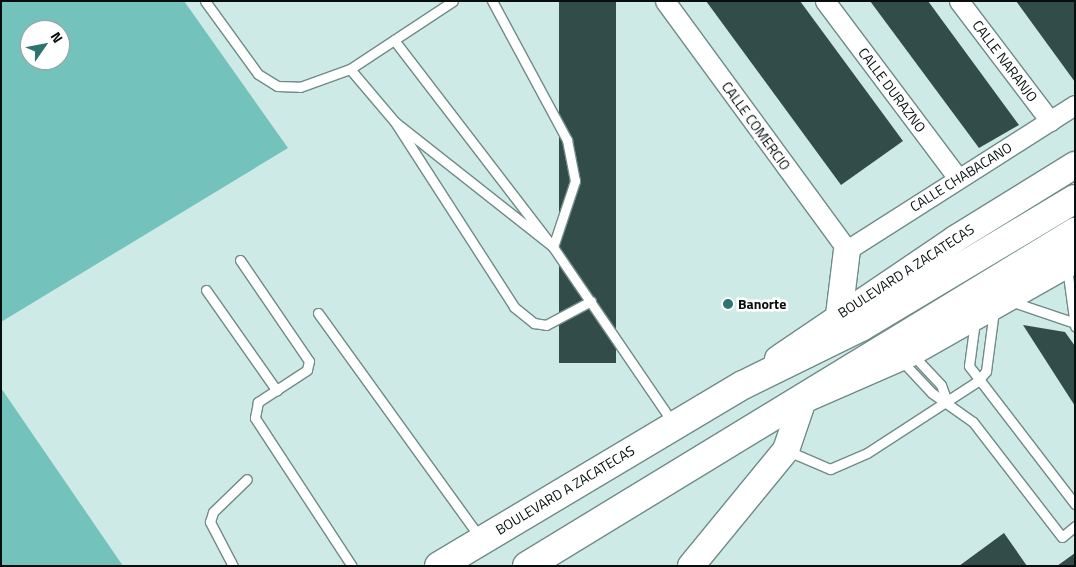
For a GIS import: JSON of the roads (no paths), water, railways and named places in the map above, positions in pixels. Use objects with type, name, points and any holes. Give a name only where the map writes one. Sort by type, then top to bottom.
[{"type":"main road","name":"BOULEVARD A ZACATECAS","points":[[742,385],[839,315],[1075,165]]},
{"type":"main road","name":"BOULEVARD A ZACATECAS","points":[[439,566],[742,385],[861,327],[1075,200]]},
{"type":"main road","points":[[542,560],[1075,232]]},
{"type":"main road","points":[[839,315],[847,250]]},
{"type":"main road","points":[[691,566],[786,450],[804,400],[905,356],[1071,262]]},
{"type":"street","name":"CALLE COMERCIO","points":[[665,1],[847,250]]},
{"type":"street","name":"CALLE DURAZNO","points":[[825,1],[958,178]]},
{"type":"street","name":"CALLE NARANJO","points":[[960,1],[1050,121]]},
{"type":"street","name":"CALLE CHABACANO","points":[[847,250],[1075,105]]},
{"type":"lane","points":[[205,1],[258,74],[277,86],[300,86],[350,69],[453,1]]},
{"type":"lane","points":[[492,1],[568,140],[575,181],[552,247]]},
{"type":"lane","points":[[394,40],[552,247],[591,301],[674,425]]},
{"type":"lane","points":[[350,69],[395,122],[514,306],[534,323],[546,325],[591,301]]},
{"type":"lane","points":[[395,122],[552,247]]},
{"type":"lane","points":[[240,260],[309,361],[307,370],[258,402],[255,418],[352,566]]},
{"type":"lane","points":[[992,307],[1073,324],[1071,262]]},
{"type":"lane","points":[[206,290],[277,391]]},
{"type":"lane","points":[[992,307],[969,366],[978,381],[1075,504]]},
{"type":"lane","points":[[786,450],[830,469],[867,452],[946,399],[978,381],[986,371],[992,307]]},
{"type":"lane","points":[[318,313],[482,540]]},
{"type":"lane","points":[[905,356],[941,385],[946,399],[972,422],[1062,537],[1075,526]]},
{"type":"lane","points":[[233,566],[210,522],[213,512],[247,480]]},
{"type":"place","name":"Banorte","points":[[728,304]]}]
